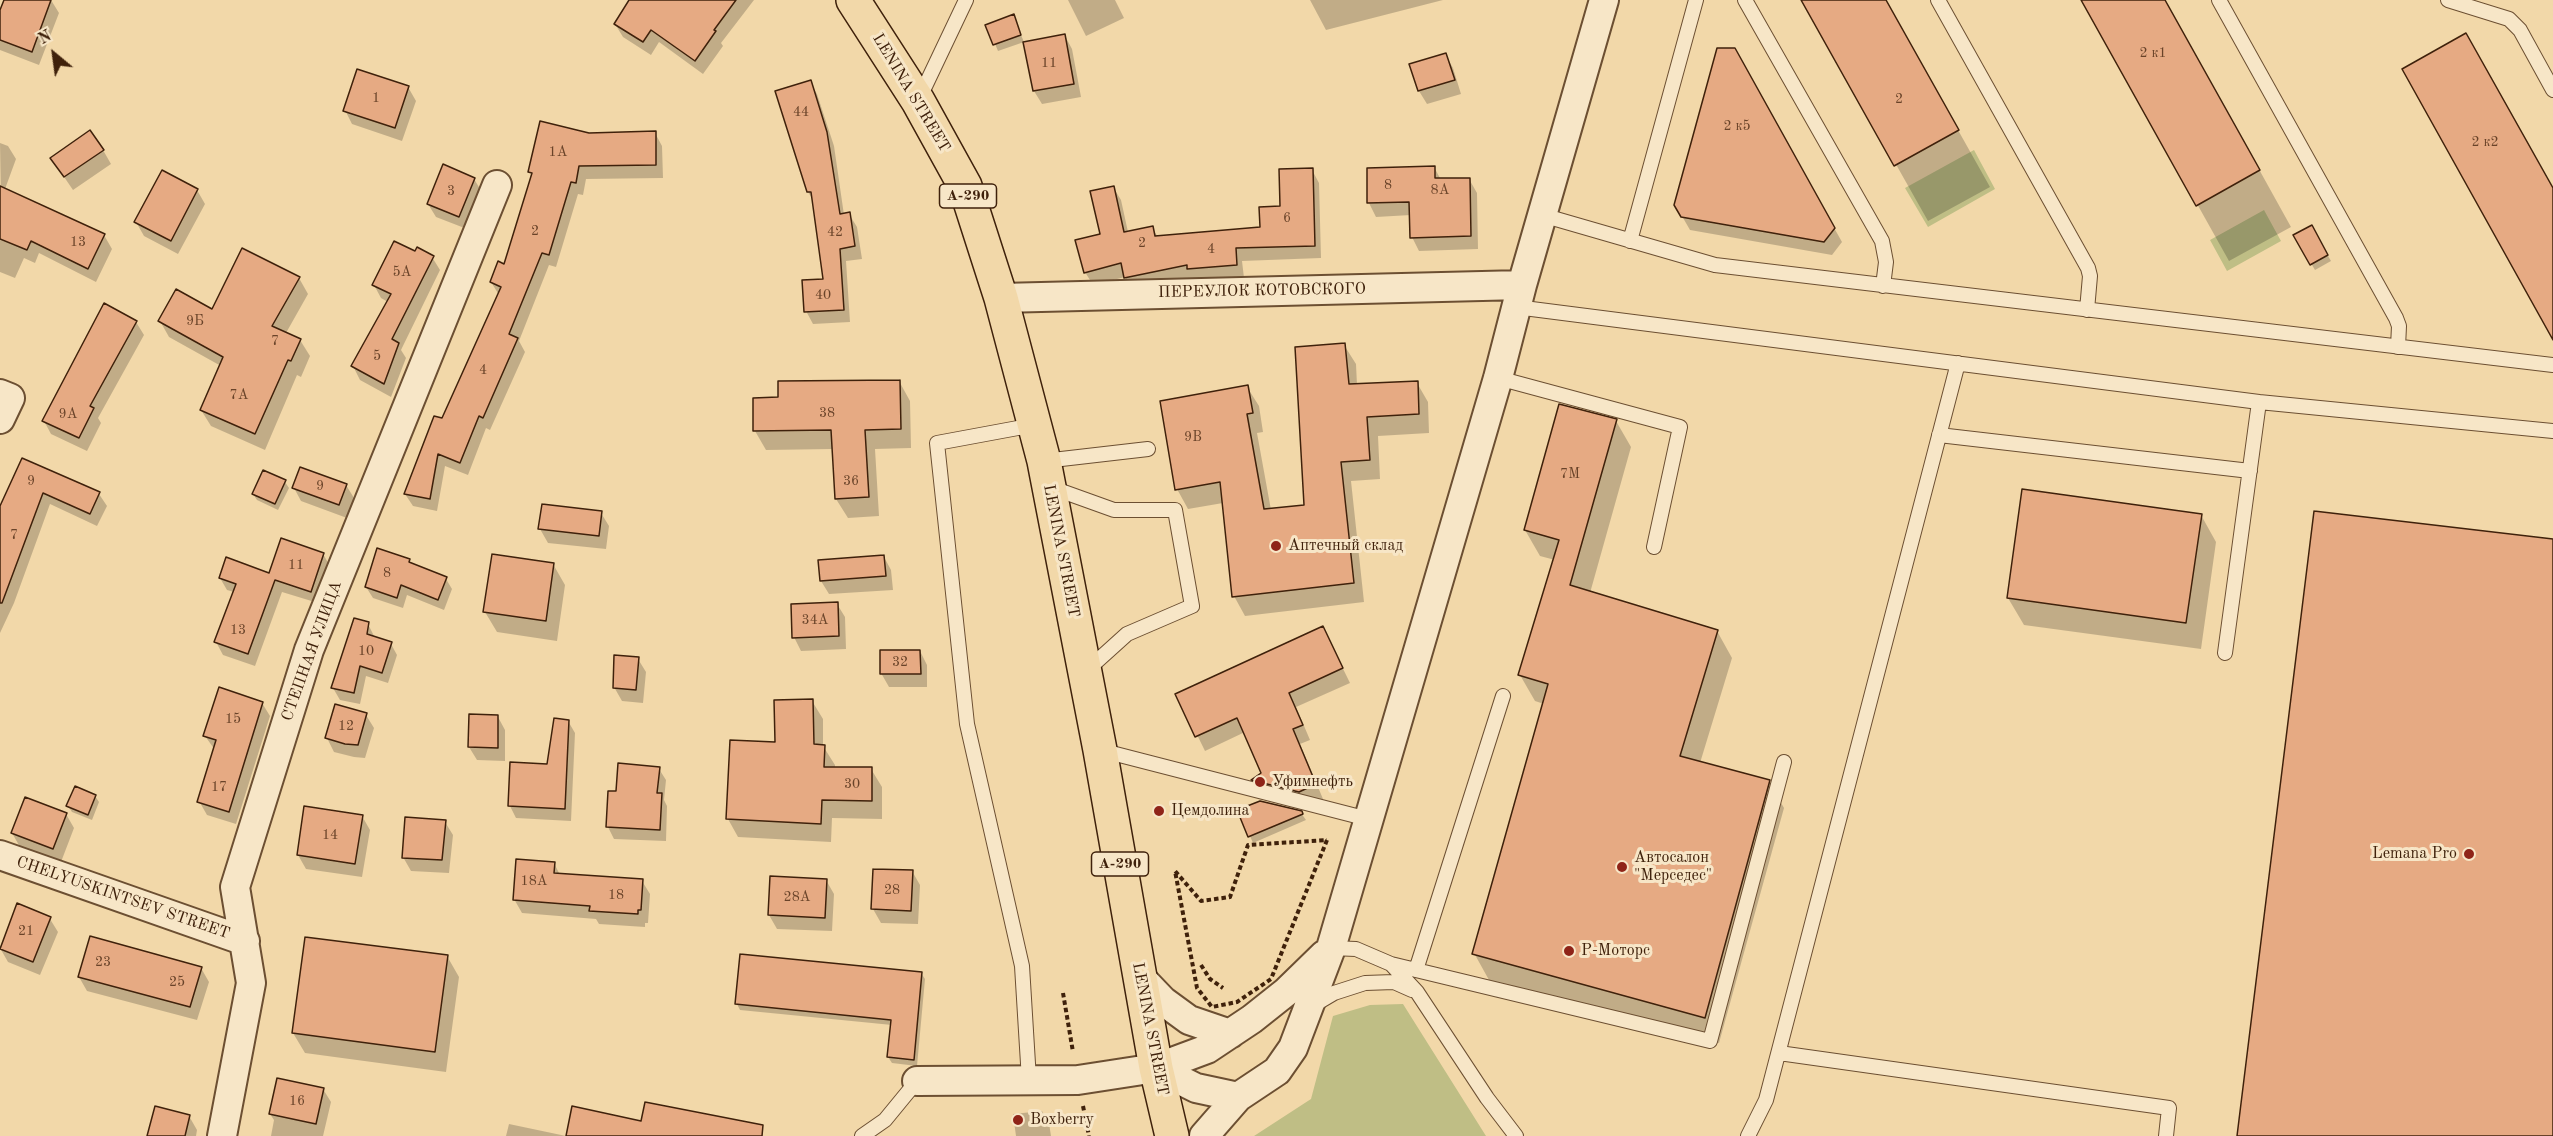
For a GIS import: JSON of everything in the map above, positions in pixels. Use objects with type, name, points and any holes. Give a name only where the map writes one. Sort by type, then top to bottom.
[{"type":"highway","name":"LENINA STREET","points":[[853,0],[918,101],[965,186],[1001,298],[1047,474],[1100,750],[1156,1068],[1172,1136]]},
{"type":"street","points":[[1204,1136],[1238,1097],[1277,1071],[1293,1048],[1331,948],[1498,378],[1519,296],[1604,0]]},
{"type":"street","name":"СТЕПНАЯ УЛИЦА","points":[[222,1136],[250,983],[235,887],[309,650],[497,185]]},
{"type":"street","name":"ПЕРЕУЛОК КОТОВСКОГО","points":[[1001,298],[1519,296]]},
{"type":"street","points":[[0,394],[10,398],[0,419]]},
{"type":"street","name":"CHELYUSKINTSEV STREET","points":[[0,855],[245,941]]},
{"type":"street","points":[[917,1081],[1078,1080],[1156,1068],[1208,1048],[1230,1034],[1286,992],[1331,948]]},
{"type":"street","points":[[1140,978],[1163,1001],[1189,1020],[1230,1034]]},
{"type":"street","points":[[1156,1068],[1196,1088],[1238,1097]]},
{"type":"lane","points":[[918,101],[966,0]]},
{"type":"lane","points":[[1630,241],[1696,0]]},
{"type":"lane","points":[[1745,0],[1882,242],[1886,262],[1883,286]]},
{"type":"lane","points":[[1938,0],[2088,268],[2090,276],[2087,310]]},
{"type":"lane","points":[[2219,0],[2396,318],[2399,326],[2398,347]]},
{"type":"lane","points":[[2448,0],[2509,19],[2520,30],[2553,90]]},
{"type":"lane","points":[[1542,215],[1714,265],[2553,366]]},
{"type":"lane","points":[[1519,296],[1958,363],[2259,402],[2553,431]]},
{"type":"lane","points":[[1748,1136],[1766,1100],[1779,1053],[1958,363]]},
{"type":"lane","points":[[1498,378],[1680,427],[1654,547]]},
{"type":"lane","points":[[2225,653],[2259,402]]},
{"type":"lane","points":[[1029,1080],[1022,966],[967,724],[937,442],[1034,425]]},
{"type":"lane","points":[[1939,435],[2250,471]]},
{"type":"lane","points":[[1047,474],[1148,449]]},
{"type":"lane","points":[[1047,474],[1114,510],[1175,510],[1192,606],[1127,633],[1085,672]]},
{"type":"lane","points":[[1416,970],[1503,696]]},
{"type":"lane","points":[[1100,750],[1368,819]]},
{"type":"lane","points":[[1331,948],[1356,949],[1392,964],[1710,1041],[1784,762]]},
{"type":"lane","points":[[1392,964],[1416,992],[1487,1098],[1516,1136]]},
{"type":"lane","points":[[1308,1009],[1334,993],[1365,983],[1394,982],[1416,992]]},
{"type":"lane","points":[[1779,1053],[2169,1108],[2166,1136]]},
{"type":"lane","points":[[862,1136],[885,1120],[917,1081]]},
{"type":"path","points":[[1327,840],[1271,979],[1236,1002],[1212,1007],[1197,988],[1175,871],[1201,901],[1230,897],[1248,844],[1327,840]]},
{"type":"path","points":[[1201,965],[1210,979],[1223,988]]},
{"type":"path","points":[[1063,993],[1078,1080]]},
{"type":"shaded area","points":[[1974,150],[1995,189],[1928,227],[1905,188]]},
{"type":"shaded area","points":[[2264,210],[2281,241],[2227,271],[2210,240]]},
{"type":"shaded area","points":[[1403,1004],[1486,1136],[1254,1136],[1311,1099],[1333,1016],[1370,1005]]},
{"type":"building","points":[[4,0],[51,0],[32,52],[0,40],[0,10]]},
{"type":"building","points":[[629,0],[736,0],[695,61],[651,30],[643,42],[614,24]]},
{"type":"building","points":[[1801,0],[1886,0],[1959,130],[1894,166]]},
{"type":"building","points":[[2081,0],[2165,0],[2260,170],[2196,206]]},
{"type":"building","points":[[1014,14],[1021,35],[993,45],[985,25]]},
{"type":"building","points":[[2466,33],[2553,188],[2553,340],[2402,69]]},
{"type":"building","points":[[1065,34],[1074,84],[1033,91],[1023,42]]},
{"type":"building","points":[[1717,48],[1735,48],[1835,228],[1824,242],[1681,217],[1674,205]]},
{"type":"building","points":[[1446,53],[1455,80],[1418,91],[1409,64]]},
{"type":"building","points":[[357,69],[409,86],[395,128],[343,111]]},
{"type":"building","points":[[811,80],[827,132],[840,214],[850,212],[855,246],[840,249],[844,310],[804,312],[802,280],[823,279],[811,192],[807,192],[775,91]]},
{"type":"building","points":[[540,121],[589,133],[656,131],[656,165],[579,166],[576,183],[571,182],[549,255],[542,253],[509,334],[518,338],[483,418],[479,416],[460,463],[438,454],[430,499],[404,494],[434,416],[442,418],[501,287],[490,282],[498,261],[504,264],[532,173],[528,172]]},
{"type":"building","points":[[90,130],[104,150],[64,177],[50,158]]},
{"type":"building","points":[[443,164],[475,178],[459,217],[427,204]]},
{"type":"building","points":[[1435,166],[1435,178],[1470,178],[1471,236],[1410,238],[1409,202],[1367,203],[1367,168]]},
{"type":"building","points":[[1313,168],[1315,246],[1236,248],[1237,265],[1187,269],[1187,265],[1124,278],[1121,263],[1084,273],[1075,240],[1100,234],[1090,191],[1114,186],[1124,232],[1153,226],[1155,236],[1260,227],[1259,207],[1280,206],[1279,169]]},
{"type":"building","points":[[162,170],[198,189],[171,241],[134,222]]},
{"type":"building","points":[[0,186],[105,234],[88,269],[31,241],[27,250],[0,239]]},
{"type":"building","points":[[2312,225],[2328,255],[2310,265],[2293,235]]},
{"type":"building","points":[[394,241],[415,251],[417,247],[434,256],[392,339],[399,343],[384,384],[351,366],[391,294],[372,285]]},
{"type":"building","points":[[242,248],[300,277],[272,326],[301,339],[291,361],[288,360],[255,434],[200,410],[223,357],[158,321],[176,289],[212,309]]},
{"type":"building","points":[[104,303],[137,321],[90,406],[94,408],[79,438],[42,421]]},
{"type":"building","points":[[1345,343],[1349,384],[1418,381],[1419,414],[1367,417],[1370,460],[1341,462],[1354,583],[1232,597],[1220,482],[1175,490],[1160,401],[1248,385],[1253,413],[1247,414],[1264,509],[1304,505],[1295,347]]},
{"type":"building","points":[[900,380],[901,429],[865,430],[869,497],[835,499],[831,430],[753,431],[753,398],[778,397],[778,381]]},
{"type":"building","name":"Автосалон \"Мерседес\"","points":[[1559,404],[1617,419],[1570,585],[1718,630],[1680,756],[1770,780],[1705,1018],[1472,954],[1548,684],[1518,675],[1559,540],[1524,530]]},
{"type":"building","points":[[22,458],[100,492],[90,514],[43,493],[2,603],[0,603],[0,506]]},
{"type":"building","points":[[300,467],[347,484],[339,505],[292,488]]},
{"type":"building","points":[[263,470],[286,480],[275,504],[252,494]]},
{"type":"building","points":[[2022,489],[2202,514],[2186,623],[2007,598]]},
{"type":"building","points":[[542,504],[602,511],[599,536],[538,529]]},
{"type":"building","points":[[2314,511],[2553,539],[2553,1136],[2237,1136]]},
{"type":"building","points":[[281,538],[324,553],[311,592],[275,580],[248,654],[214,642],[236,584],[219,578],[226,557],[269,573]]},
{"type":"building","points":[[377,548],[410,559],[409,562],[447,577],[438,600],[401,585],[397,598],[365,587]]},
{"type":"building","points":[[492,554],[554,563],[546,621],[483,612]]},
{"type":"building","points":[[884,555],[886,576],[820,581],[818,560]]},
{"type":"building","points":[[838,602],[839,636],[792,638],[791,604]]},
{"type":"building","points":[[354,618],[369,622],[367,634],[392,642],[382,673],[360,666],[354,693],[331,688]]},
{"type":"building","points":[[1323,626],[1343,668],[1289,693],[1303,725],[1293,729],[1316,784],[1299,792],[1251,780],[1261,773],[1237,718],[1195,737],[1175,694]]},
{"type":"building","points":[[880,650],[920,650],[921,674],[880,674]]},
{"type":"building","points":[[614,655],[639,657],[636,690],[613,688]]},
{"type":"building","points":[[219,687],[263,702],[229,812],[197,802],[216,740],[203,736]]},
{"type":"building","points":[[813,699],[814,744],[825,745],[824,767],[872,767],[872,801],[822,800],[821,824],[726,819],[730,740],[775,742],[774,700]]},
{"type":"building","points":[[335,704],[367,713],[358,745],[325,738]]},
{"type":"building","points":[[469,714],[498,715],[498,748],[468,747]]},
{"type":"building","points":[[554,718],[569,720],[565,809],[508,806],[510,762],[547,764]]},
{"type":"building","points":[[618,763],[660,767],[657,793],[662,793],[660,830],[606,827],[608,791],[616,791]]},
{"type":"building","points":[[75,786],[96,795],[88,815],[66,806]]},
{"type":"building","points":[[25,797],[67,813],[53,849],[11,833]]},
{"type":"building","points":[[1260,801],[1302,811],[1303,814],[1248,837],[1237,810]]},
{"type":"building","points":[[304,806],[363,815],[355,864],[297,855]]},
{"type":"building","points":[[405,817],[446,820],[442,860],[402,858]]},
{"type":"building","points":[[516,859],[555,862],[554,873],[643,879],[641,910],[638,910],[638,914],[589,911],[590,906],[513,900]]},
{"type":"building","points":[[873,869],[913,870],[911,911],[871,909]]},
{"type":"building","points":[[770,876],[827,879],[825,918],[768,915]]},
{"type":"building","points":[[17,903],[51,917],[33,962],[0,949]]},
{"type":"building","points":[[90,936],[202,967],[190,1007],[78,977]]},
{"type":"building","points":[[305,937],[448,955],[435,1052],[292,1033]]},
{"type":"building","points":[[740,954],[922,972],[914,1060],[887,1057],[891,1020],[735,1004]]},
{"type":"building","points":[[277,1078],[324,1088],[316,1124],[269,1114]]},
{"type":"building","points":[[645,1102],[763,1125],[762,1136],[566,1136],[572,1106],[641,1121]]},
{"type":"building","points":[[155,1106],[190,1115],[185,1136],[147,1136]]},
{"type":"place","name":"Аптечный склад","points":[[1276,546]]},
{"type":"place","name":"Уфимнефть","points":[[1260,782]]},
{"type":"place","name":"Цемдолина","points":[[1159,811]]},
{"type":"place","name":"Lemana Pro","points":[[2469,854]]},
{"type":"place","name":"Автосалон \"Мерседес\"","points":[[1622,867]]},
{"type":"place","name":"Р-Моторс","points":[[1569,951]]},
{"type":"place","name":"Boxberry","points":[[1018,1120]]}]
